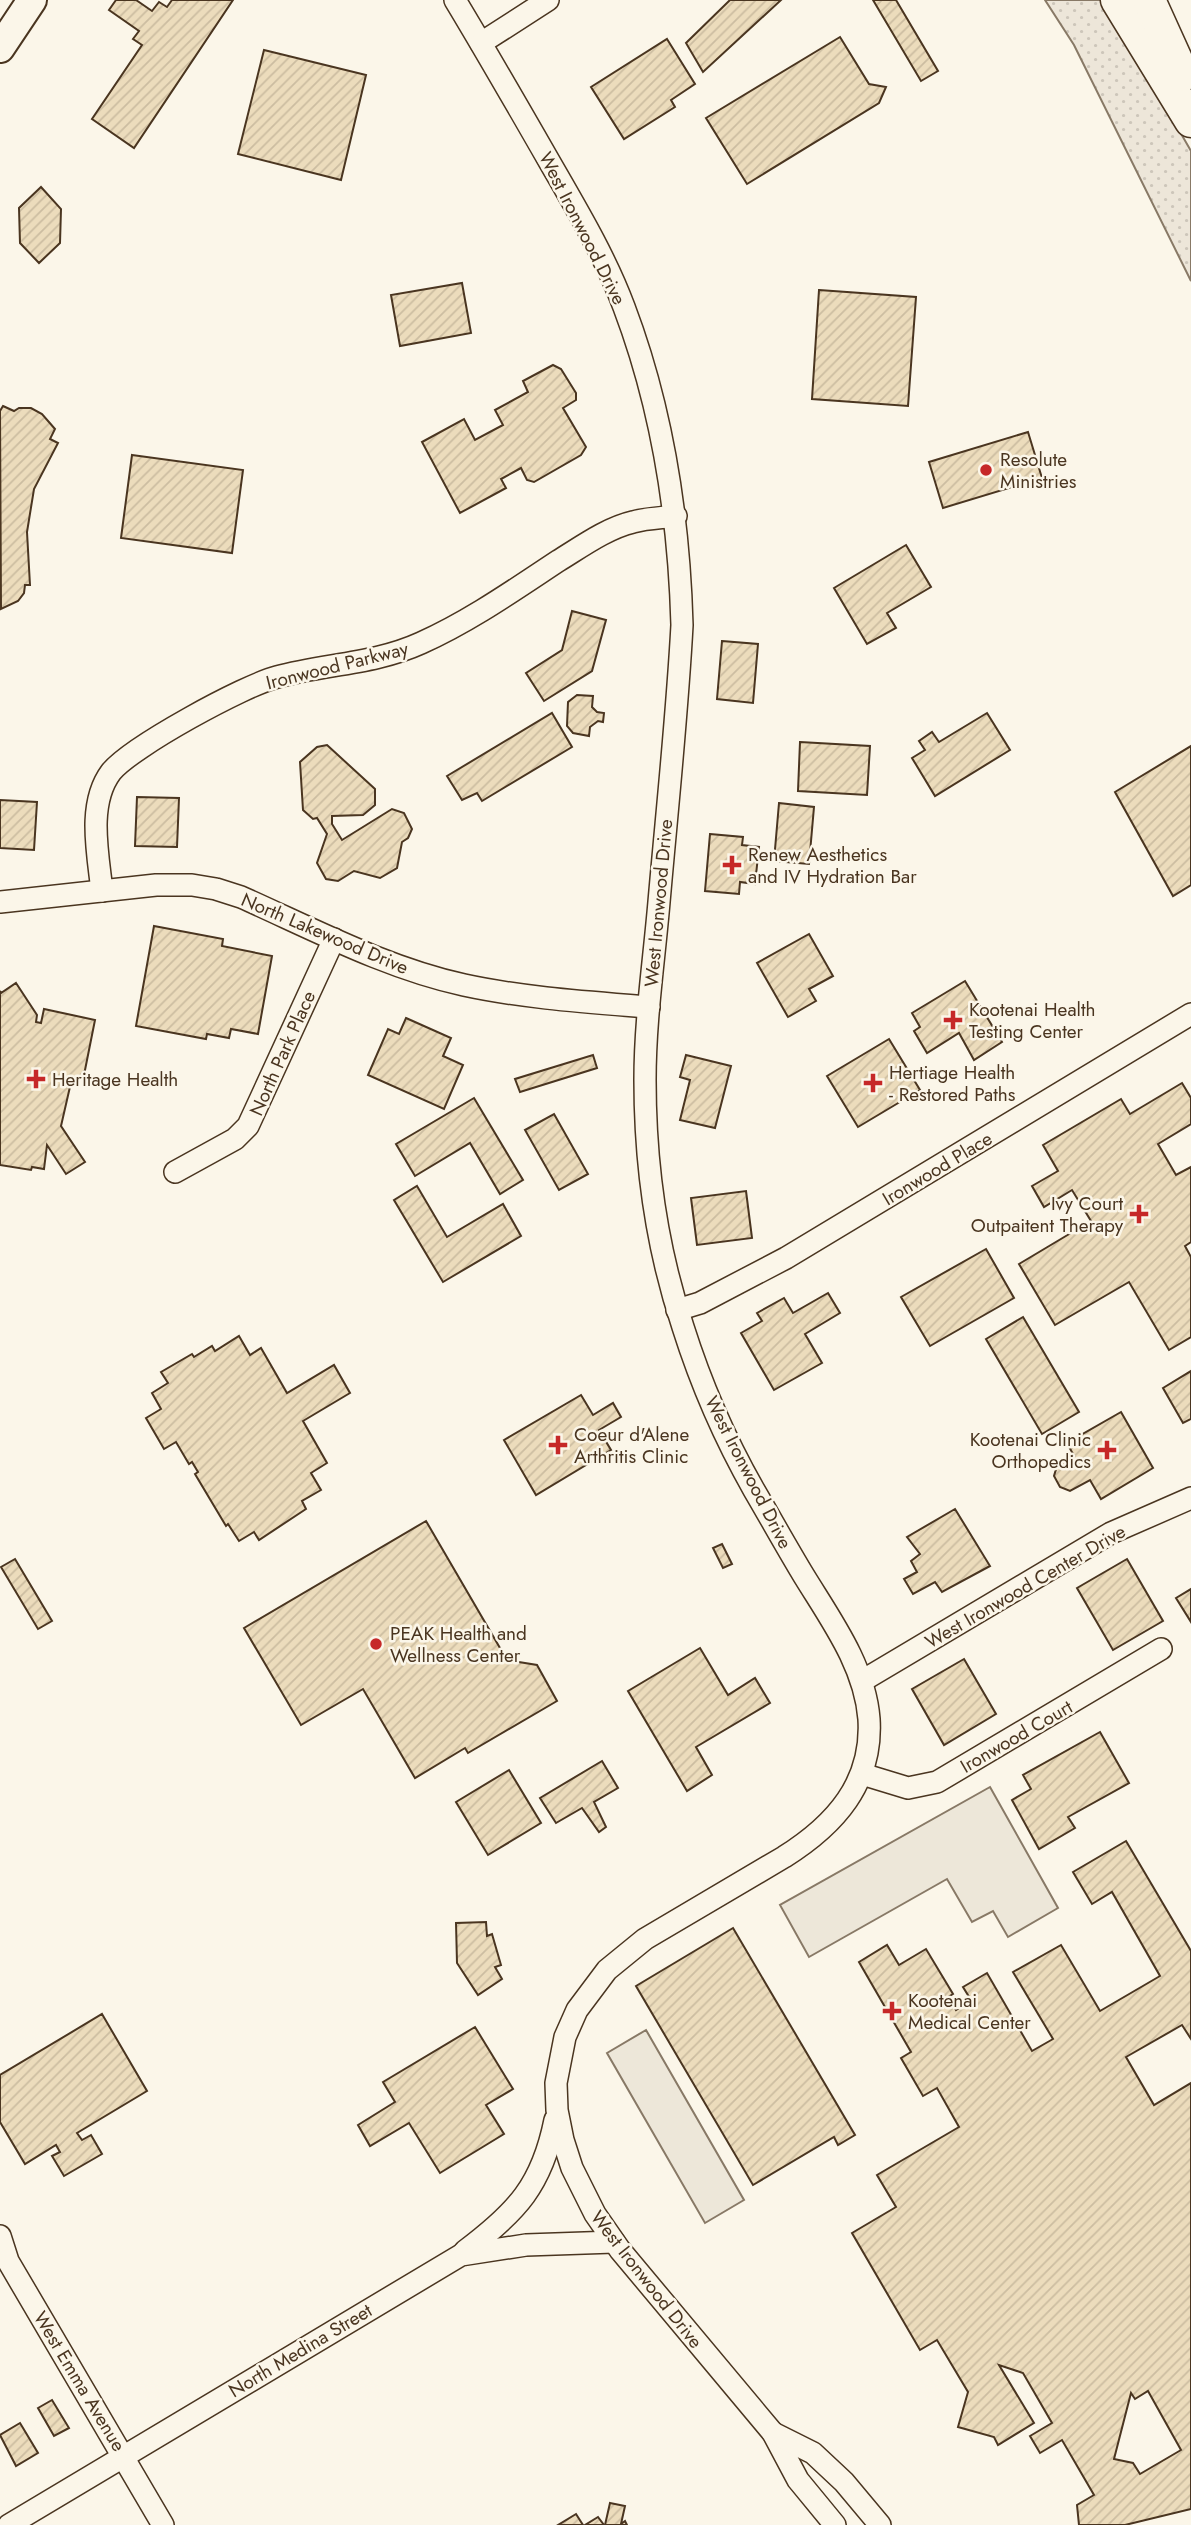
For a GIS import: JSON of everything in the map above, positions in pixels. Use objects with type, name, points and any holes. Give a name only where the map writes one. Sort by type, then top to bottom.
[{"type":"highway","points":[[1117,0],[1191,121]]},
{"type":"highway","points":[[1149,0],[1191,91]]},
{"type":"main road","points":[[0,48],[32,0]]},
{"type":"street","name":"West Ironwood Drive","points":[[455,0],[602,257],[624,307],[650,390],[667,460],[676,516],[681,584],[681,649],[645,1079],[647,1137],[655,1205],[677,1310],[717,1417],[752,1487],[846,1646],[862,1681],[869,1721],[862,1774],[855,1790],[821,1830],[806,1843],[645,1939],[607,1970],[577,2010],[565,2037],[556,2083],[557,2110],[572,2168],[587,2202],[614,2242],[773,2433],[798,2480],[835,2525]]},
{"type":"street","points":[[481,43],[548,0]]},
{"type":"street","name":"Ironwood Parkway","points":[[102,891],[96,829],[98,804],[110,773],[124,758],[221,702],[274,677],[390,655],[411,647],[463,621],[594,539],[634,521],[676,516]]},
{"type":"street","name":"North Lakewood Drive","points":[[0,902],[156,885],[192,885],[241,897],[400,966],[463,985],[547,998],[649,1007]]},
{"type":"street","name":"North Park Place","points":[[175,1172],[235,1139],[248,1126],[334,939]]},
{"type":"street","name":"Ironwood Place","points":[[677,1310],[700,1303],[786,1258],[1191,1014]]},
{"type":"street","name":"West Ironwood Center Drive","points":[[862,1681],[1111,1533],[1191,1498]]},
{"type":"street","name":"Ironwood Court","points":[[862,1774],[908,1788],[937,1782],[1161,1649]]},
{"type":"street","points":[[461,2255],[511,2213],[532,2185],[545,2159],[557,2110]]},
{"type":"street","name":"West Emma Avenue","points":[[0,2236],[8,2262],[163,2525]]},
{"type":"street","name":"North Medina Street","points":[[9,2525],[461,2255],[526,2245],[614,2242]]},
{"type":"street","name":"West Ironwood Drive","points":[[773,2433],[813,2453],[844,2482],[880,2525]]},
{"type":"shaded area","points":[[1045,0],[1104,0],[1191,151],[1191,281],[1074,45]]},
{"type":"shaded area","points":[[990,1787],[1058,1908],[1008,1937],[993,1911],[972,1922],[947,1879],[809,1957],[780,1905]]},
{"type":"shaded area","points":[[646,2030],[744,2200],[705,2223],[607,2053]]},
{"type":"building","points":[[116,0],[136,0],[152,11],[159,2],[167,7],[172,0],[233,0],[134,148],[92,119],[142,45],[133,39],[139,31],[109,10]]},
{"type":"building","points":[[730,0],[781,0],[703,72],[686,43]]},
{"type":"building","points":[[873,0],[896,0],[938,71],[921,81]]},
{"type":"building","points":[[840,37],[869,84],[886,87],[879,103],[747,184],[706,118]]},
{"type":"building","points":[[667,39],[695,84],[671,100],[675,107],[624,139],[591,87]]},
{"type":"building","points":[[264,50],[366,75],[341,180],[238,154]]},
{"type":"building","points":[[41,187],[61,209],[60,243],[39,263],[20,243],[19,208]]},
{"type":"building","points":[[462,283],[471,333],[400,346],[391,295]]},
{"type":"building","points":[[819,290],[916,297],[908,406],[812,399]]},
{"type":"building","points":[[553,365],[561,369],[576,393],[576,400],[563,408],[586,447],[581,455],[534,482],[527,480],[521,468],[501,479],[506,488],[460,513],[422,442],[464,419],[475,440],[503,425],[495,410],[528,392],[523,381]]},
{"type":"building","points":[[3,406],[14,411],[31,408],[42,414],[55,429],[50,439],[58,443],[34,489],[27,532],[30,585],[25,585],[24,593],[18,601],[1,609],[0,411]]},
{"type":"building","name":"Resolute Ministries","points":[[1028,432],[1042,478],[943,508],[929,462]]},
{"type":"building","points":[[132,455],[243,470],[232,553],[121,538]]},
{"type":"building","points":[[906,545],[931,587],[887,613],[896,628],[867,644],[834,588]]},
{"type":"building","points":[[572,611],[606,620],[592,671],[544,701],[526,673],[562,650]]},
{"type":"building","points":[[722,641],[758,644],[753,703],[717,699]]},
{"type":"building","points":[[577,695],[593,696],[592,707],[597,712],[604,713],[603,722],[598,721],[590,727],[589,736],[573,733],[567,726],[568,702]]},
{"type":"building","points":[[552,713],[572,747],[482,801],[477,793],[462,800],[447,776]]},
{"type":"building","points":[[987,713],[1010,750],[935,796],[912,758],[925,750],[919,741],[932,732],[939,742]]},
{"type":"building","points":[[800,742],[870,746],[867,795],[798,791]]},
{"type":"building","points":[[327,745],[375,789],[375,805],[363,815],[332,816],[332,824],[342,840],[392,809],[404,813],[412,829],[408,838],[402,842],[397,868],[380,878],[354,871],[338,881],[326,879],[317,863],[327,834],[317,818],[313,819],[303,810],[300,762],[317,747]]},
{"type":"building","points":[[1191,746],[1191,885],[1173,896],[1115,792]]},
{"type":"building","points":[[137,797],[179,798],[177,847],[135,846]]},
{"type":"building","points":[[0,800],[37,802],[34,850],[0,848]]},
{"type":"building","points":[[779,803],[814,807],[809,864],[774,861]]},
{"type":"building","name":"Renew Aesthetics and IV Hydration Bar","points":[[710,834],[743,837],[742,845],[759,847],[755,884],[740,882],[739,894],[705,891]]},
{"type":"building","points":[[154,926],[223,939],[222,946],[272,956],[258,1034],[231,1029],[229,1038],[207,1034],[206,1039],[136,1026]]},
{"type":"building","points":[[809,934],[833,976],[809,989],[816,1001],[788,1017],[757,963]]},
{"type":"building","name":"Kootenai Health Testing Center","points":[[965,981],[1002,1042],[974,1060],[959,1033],[927,1053],[914,1031],[920,1027],[912,1013]]},
{"type":"building","name":"Heritage Health","points":[[16,983],[37,1015],[36,1022],[41,1023],[44,1009],[95,1020],[83,1080],[72,1078],[61,1126],[85,1162],[66,1174],[47,1145],[44,1169],[32,1167],[31,1170],[0,1165],[0,991],[1,993]]},
{"type":"building","points":[[406,1018],[451,1038],[443,1056],[463,1065],[444,1109],[368,1075],[388,1029],[399,1034]]},
{"type":"building","name":"Hertiage Health - Restored Paths","points":[[889,1039],[920,1090],[858,1127],[827,1076]]},
{"type":"building","points":[[593,1055],[597,1068],[520,1092],[515,1079]]},
{"type":"building","points":[[686,1055],[731,1066],[715,1128],[680,1120],[690,1080],[680,1077]]},
{"type":"building","name":"Ivy Court Outpaitent Therapy","points":[[1182,1083],[1191,1098],[1191,1124],[1158,1144],[1176,1175],[1191,1167],[1191,1242],[1185,1246],[1191,1257],[1191,1337],[1169,1350],[1129,1282],[1055,1325],[1019,1264],[1091,1221],[1072,1190],[1044,1207],[1032,1186],[1058,1171],[1043,1145],[1121,1099],[1130,1114]]},
{"type":"building","points":[[474,1098],[523,1180],[500,1194],[470,1143],[415,1176],[396,1144]]},
{"type":"building","points":[[554,1114],[588,1174],[559,1190],[525,1130]]},
{"type":"building","points":[[417,1186],[447,1237],[503,1204],[521,1236],[443,1282],[394,1200]]},
{"type":"building","points":[[746,1191],[752,1238],[697,1245],[691,1198]]},
{"type":"building","points":[[986,1249],[1014,1298],[930,1346],[901,1297]]},
{"type":"building","points":[[828,1293],[840,1313],[805,1334],[822,1363],[774,1390],[741,1333],[762,1321],[757,1313],[784,1298],[793,1313]]},
{"type":"building","points":[[1023,1317],[1079,1412],[1042,1434],[986,1339]]},
{"type":"building","points":[[239,1336],[250,1355],[261,1348],[287,1393],[334,1365],[350,1393],[303,1421],[327,1463],[311,1473],[321,1490],[302,1501],[306,1509],[259,1540],[254,1532],[239,1541],[228,1524],[226,1526],[195,1474],[198,1472],[192,1462],[189,1464],[176,1442],[164,1449],[146,1418],[161,1409],[152,1393],[168,1383],[161,1372],[212,1346],[215,1351]]},
{"type":"building","points":[[1191,1371],[1191,1419],[1183,1423],[1163,1388]]},
{"type":"building","name":"Coeur d'Alene Arthritis Clinic","points":[[581,1395],[593,1415],[613,1403],[621,1417],[599,1430],[611,1450],[536,1495],[504,1440]]},
{"type":"building","name":"Kootenai Clinic Orthopedics","points":[[1121,1412],[1153,1468],[1101,1499],[1090,1480],[1070,1491],[1060,1487],[1054,1476],[1057,1466],[1074,1456],[1067,1443]]},
{"type":"building","points":[[955,1509],[990,1566],[942,1592],[935,1582],[913,1594],[904,1579],[917,1572],[911,1561],[920,1554],[907,1537]]},
{"type":"building","name":"PEAK Health and Wellness Center","points":[[426,1521],[507,1660],[537,1665],[557,1701],[468,1753],[465,1748],[415,1778],[363,1689],[301,1725],[244,1628]]},
{"type":"building","points":[[722,1544],[732,1564],[723,1568],[713,1548]]},
{"type":"building","points":[[15,1559],[52,1621],[38,1629],[1,1567]]},
{"type":"building","points":[[1127,1559],[1163,1621],[1113,1650],[1077,1588]]},
{"type":"building","points":[[1191,1589],[1191,1622],[1176,1598]]},
{"type":"building","points":[[700,1648],[728,1695],[755,1678],[770,1703],[696,1747],[712,1775],[687,1791],[628,1691]]},
{"type":"building","points":[[964,1659],[996,1714],[944,1745],[912,1689]]},
{"type":"building","points":[[1100,1732],[1129,1783],[1068,1817],[1075,1828],[1039,1849],[1012,1800],[1031,1789],[1023,1775]]},
{"type":"building","points":[[602,1761],[618,1788],[594,1802],[606,1827],[599,1832],[582,1808],[556,1823],[540,1798]]},
{"type":"building","points":[[509,1770],[541,1823],[488,1855],[456,1802]]},
{"type":"building","points":[[1126,1841],[1191,1951],[1191,2039],[1182,2025],[1126,2057],[1154,2105],[1191,2083],[1191,2509],[1125,2525],[1079,2525],[1077,2505],[1094,2495],[1062,2440],[1040,2453],[1030,2436],[1052,2423],[1023,2373],[999,2365],[1034,2423],[998,2445],[994,2437],[958,2427],[968,2392],[937,2340],[920,2350],[852,2233],[896,2207],[877,2175],[959,2127],[937,2088],[923,2096],[901,2058],[911,2052],[859,1962],[887,1945],[899,1965],[926,1949],[953,1994],[948,1997],[956,2010],[971,2000],[963,1987],[987,1973],[1032,2051],[1053,2039],[1013,1972],[1061,1945],[1100,2011],[1160,1976],[1112,1892],[1092,1904],[1073,1872]],"holes":[[[1148,2391],[1181,2450],[1140,2474],[1133,2463],[1114,2459],[1131,2393],[1135,2399]]]},
{"type":"building","points":[[486,1922],[487,1936],[492,1934],[501,1965],[495,1967],[502,1979],[478,1995],[457,1963],[456,1923]]},
{"type":"building","points":[[733,1928],[855,2135],[838,2145],[834,2137],[753,2185],[636,1986]]},
{"type":"building","points":[[102,2014],[147,2091],[77,2133],[82,2140],[91,2135],[102,2154],[64,2176],[52,2156],[60,2152],[56,2145],[25,2164],[0,2122],[0,2075]]},
{"type":"building","points":[[475,2027],[513,2089],[486,2105],[504,2134],[440,2173],[409,2123],[370,2146],[358,2125],[395,2102],[383,2082]]},
{"type":"building","points":[[52,2400],[69,2428],[54,2436],[38,2408]]},
{"type":"building","points":[[20,2423],[38,2453],[16,2466],[0,2435]]},
{"type":"building","points":[[610,2503],[625,2506],[621,2524],[625,2521],[627,2525],[605,2525]]},
{"type":"building","points":[[576,2514],[583,2525],[558,2525]]},
{"type":"building","points":[[598,2517],[604,2525],[585,2525]]},
{"type":"place","name":"Resolute Ministries","points":[[986,470]]},
{"type":"place","name":"Renew Aesthetics and IV Hydration Bar","points":[[732,865]]},
{"type":"place","name":"Kootenai Health Testing Center","points":[[953,1020]]},
{"type":"place","name":"Heritage Health","points":[[36,1079]]},
{"type":"place","name":"Hertiage Health - Restored Paths","points":[[873,1083]]},
{"type":"place","name":"Ivy Court Outpaitent Therapy","points":[[1139,1214]]},
{"type":"place","name":"Coeur d'Alene Arthritis Clinic","points":[[558,1445]]},
{"type":"place","name":"Kootenai Clinic Orthopedics","points":[[1107,1450]]},
{"type":"place","name":"PEAK Health and Wellness Center","points":[[376,1644]]},
{"type":"place","name":"Kootenai Medical Center","points":[[892,2011]]}]
